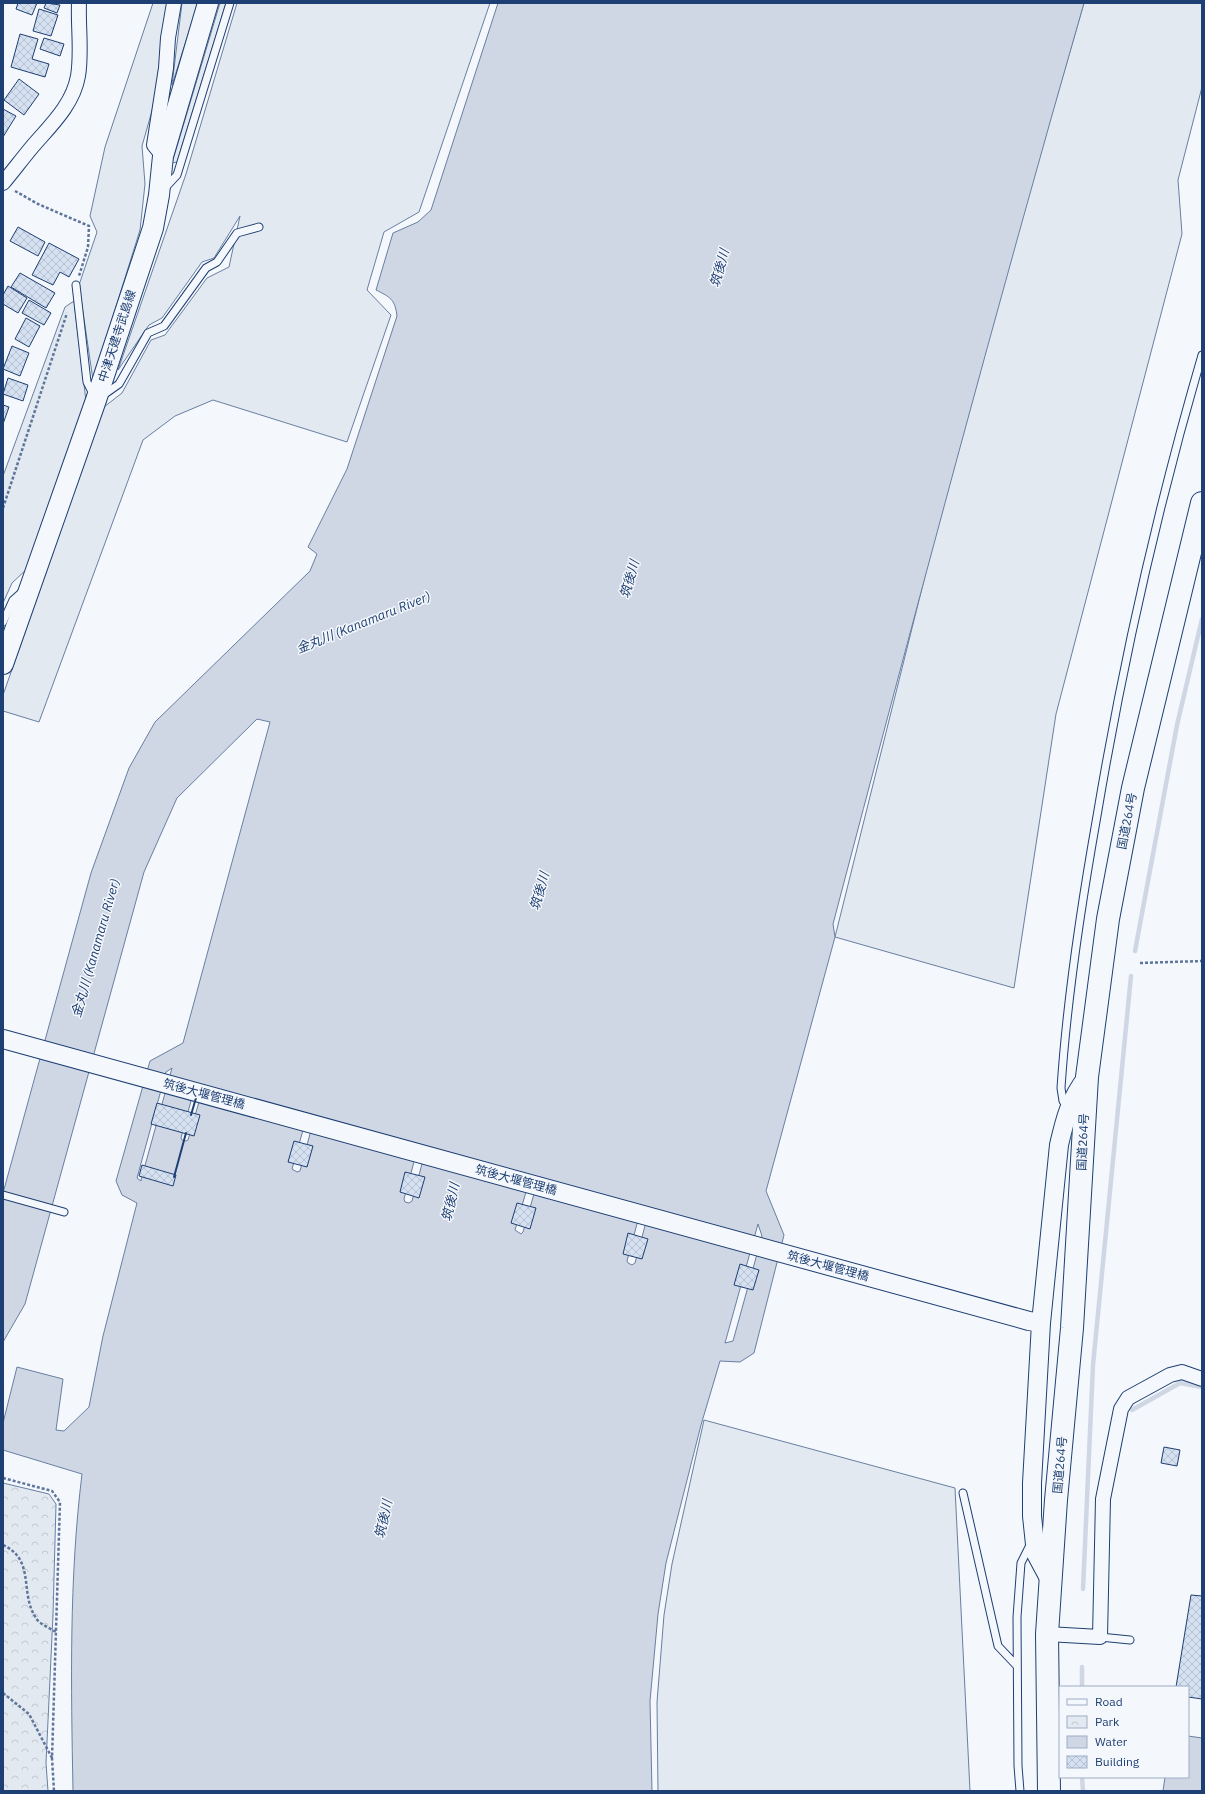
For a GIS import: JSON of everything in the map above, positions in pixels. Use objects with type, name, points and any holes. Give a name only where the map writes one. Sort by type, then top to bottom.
[{"type":"highway","name":"国道264号","points":[[1049,1791],[1047,1634],[1050,1582],[1072,1328],[1087,1077],[1108,920],[1133,788],[1202,503]]},
{"type":"main road","name":"中津天建寺武島線","points":[[3,664],[96,400],[153,228],[159,195],[162,156],[208,3]]},
{"type":"street","points":[[6,186],[61,113],[73,94],[78,78],[80,56],[78,20],[79,3]]},
{"type":"street","points":[[162,156],[154,145],[174,3]]},
{"type":"street","name":"筑後大堰管理橋","points":[[3,1039],[1035,1322]]},
{"type":"street","points":[[1050,1582],[1036,1554],[1032,1516],[1035,1322],[1059,1145],[1064,1123],[1075,1092],[1087,1077]]},
{"type":"street","points":[[1047,1634],[1100,1636],[1103,1499],[1121,1409],[1128,1398],[1170,1375],[1182,1372],[1202,1379]]},
{"type":"lane","points":[[159,195],[177,174],[230,3]]},
{"type":"lane","points":[[76,285],[86,382],[96,400],[119,384],[148,332],[164,326],[206,268],[217,262],[237,233],[259,227]]},
{"type":"lane","points":[[1069,1110],[1063,1101],[1061,1088],[1064,1044],[1085,882],[1106,763],[1136,614],[1179,432],[1202,354]]},
{"type":"lane","points":[[3,622],[13,600],[32,584]]},
{"type":"lane","points":[[3,1194],[64,1212]]},
{"type":"lane","points":[[963,1493],[998,1646],[1017,1666]]},
{"type":"lane","points":[[1020,1791],[1017,1616],[1021,1563],[1035,1536]]},
{"type":"lane","points":[[1100,1636],[1130,1640]]},
{"type":"path","points":[[3,508],[88,247],[89,226],[38,204],[6,186]]},
{"type":"path","points":[[1140,963],[1202,961]]},
{"type":"path","points":[[3,1478],[52,1491],[60,1502],[52,1758],[54,1791]]},
{"type":"path","points":[[3,1545],[10,1548],[25,1567],[29,1604],[36,1619],[56,1632]]},
{"type":"path","points":[[3,1693],[28,1714],[52,1758]]},
{"type":"green space","points":[[153,3],[168,3],[161,79],[142,146],[145,184],[140,230],[93,380],[79,285],[97,232],[90,216],[105,147]]},
{"type":"green space","points":[[182,3],[198,3],[172,85]]},
{"type":"green space","points":[[220,3],[226,3],[177,162],[172,163]]},
{"type":"green space","points":[[237,3],[490,3],[419,212],[384,232],[367,290],[391,315],[347,442],[213,400],[175,416],[143,440],[39,722],[3,711],[3,695],[104,407],[122,393],[151,340],[165,335],[207,278],[229,267],[240,216],[214,258],[202,262],[162,318],[149,325],[118,370],[186,174]]},
{"type":"green space","points":[[1084,3],[1202,3],[1202,87],[1178,180],[1182,234],[1056,714],[1014,988],[835,937],[934,540],[1024,210]]},
{"type":"green space","points":[[74,301],[86,401],[28,568],[12,583],[3,603],[3,476],[65,307]]},
{"type":"green space","points":[[704,1420],[955,1488],[970,1791],[658,1791],[657,1702],[664,1615],[672,1564]]},
{"type":"green space","points":[[3,1483],[49,1494],[56,1504],[53,1615],[46,1763],[48,1791],[3,1791]]},
{"type":"water","points":[[498,3],[1084,3],[987,348],[925,578],[833,924],[835,937],[766,1191],[784,1235],[754,1353],[740,1362],[720,1361],[701,1425],[666,1563],[658,1614],[650,1701],[652,1791],[73,1791],[73,1592],[82,1474],[3,1450],[3,1423],[17,1367],[63,1379],[56,1430],[64,1431],[89,1407],[103,1336],[137,1203],[122,1195],[116,1181],[150,1061],[183,1043],[270,722],[257,719],[177,798],[144,872],[25,1304],[3,1342],[3,1193],[91,873],[129,768],[155,722],[310,571],[317,554],[308,547],[347,469],[397,316],[395,306],[391,299],[376,290],[393,233],[418,222],[431,210]],"holes":[[[172,1068],[141,1181],[137,1178],[166,1072]],[[195,1086],[203,1088],[188,1140],[182,1140],[181,1138]],[[307,1116],[314,1119],[300,1171],[297,1172],[292,1169]],[[418,1147],[426,1149],[412,1201],[409,1203],[405,1202],[404,1199]],[[530,1178],[538,1180],[523,1232],[521,1234],[515,1230]],[[641,1209],[649,1211],[635,1263],[632,1265],[627,1261]],[[758,1224],[762,1236],[733,1341],[725,1343]]]},
{"type":"water","points":[[1189,1736],[1202,1738],[1202,1791],[1163,1791],[1165,1778],[1189,1778]]},
{"type":"building","points":[[18,3],[37,3],[32,15],[16,9]]},
{"type":"building","points":[[46,3],[60,5],[57,13],[44,8]]},
{"type":"building","points":[[39,9],[58,15],[51,36],[33,31]]},
{"type":"building","points":[[20,34],[38,39],[32,59],[49,64],[45,77],[11,67]]},
{"type":"building","points":[[44,38],[64,44],[60,56],[40,49]]},
{"type":"building","points":[[19,79],[39,94],[24,115],[4,100]]},
{"type":"building","points":[[3,109],[16,116],[3,137]]},
{"type":"building","points":[[18,227],[45,242],[38,256],[10,241]]},
{"type":"building","points":[[49,243],[79,259],[69,277],[60,272],[53,285],[32,275]]},
{"type":"building","points":[[20,273],[55,293],[46,308],[11,287]]},
{"type":"building","points":[[8,286],[27,298],[18,313],[3,304],[3,295]]},
{"type":"building","points":[[29,300],[51,313],[44,325],[22,313]]},
{"type":"building","points":[[26,318],[40,326],[29,347],[15,339]]},
{"type":"building","points":[[12,346],[29,353],[20,376],[3,369]]},
{"type":"building","points":[[8,378],[28,385],[23,401],[3,394]]},
{"type":"building","points":[[3,405],[9,407],[3,424]]},
{"type":"building","points":[[157,1103],[200,1115],[194,1136],[151,1124]]},
{"type":"building","points":[[294,1141],[313,1146],[307,1167],[288,1162]]},
{"type":"building","points":[[142,1165],[176,1175],[173,1186],[139,1176]]},
{"type":"building","points":[[405,1172],[425,1177],[419,1198],[400,1192]]},
{"type":"building","points":[[517,1203],[536,1208],[530,1229],[511,1223]]},
{"type":"building","points":[[628,1233],[648,1239],[642,1259],[623,1254]]},
{"type":"building","points":[[740,1264],[759,1270],[753,1290],[734,1285]]},
{"type":"building","points":[[1164,1447],[1180,1450],[1177,1466],[1161,1463]]},
{"type":"building","points":[[1191,1595],[1202,1596],[1202,1699],[1189,1697],[1189,1686],[1176,1686]]},
{"type":"waterway","points":[[1135,951],[1177,725],[1202,619]]},
{"type":"waterway","points":[[1083,1589],[1093,1365],[1131,976]]},
{"type":"waterway","points":[[1132,1410],[1180,1383],[1202,1387]]},
{"type":"waterway","points":[[1082,1667],[1082,1686]]},
{"type":"waterway","points":[[1082,1778],[1083,1791]]},
{"type":"wall","points":[[191,1115],[196,1098]]},
{"type":"wall","points":[[174,1177],[186,1133]]},
{"type":"water label","name":"筑後川","points":[[719,268]]},
{"type":"water label","name":"筑後川","points":[[629,579]]},
{"type":"water label","name":"金丸川 (Kanamaru River)","points":[[363,622]]},
{"type":"water label","name":"筑後川","points":[[539,891]]},
{"type":"water label","name":"金丸川 (Kanamaru River)","points":[[95,948]]},
{"type":"water label","name":"筑後川","points":[[450,1202]]},
{"type":"water label","name":"筑後川","points":[[383,1519]]}]
